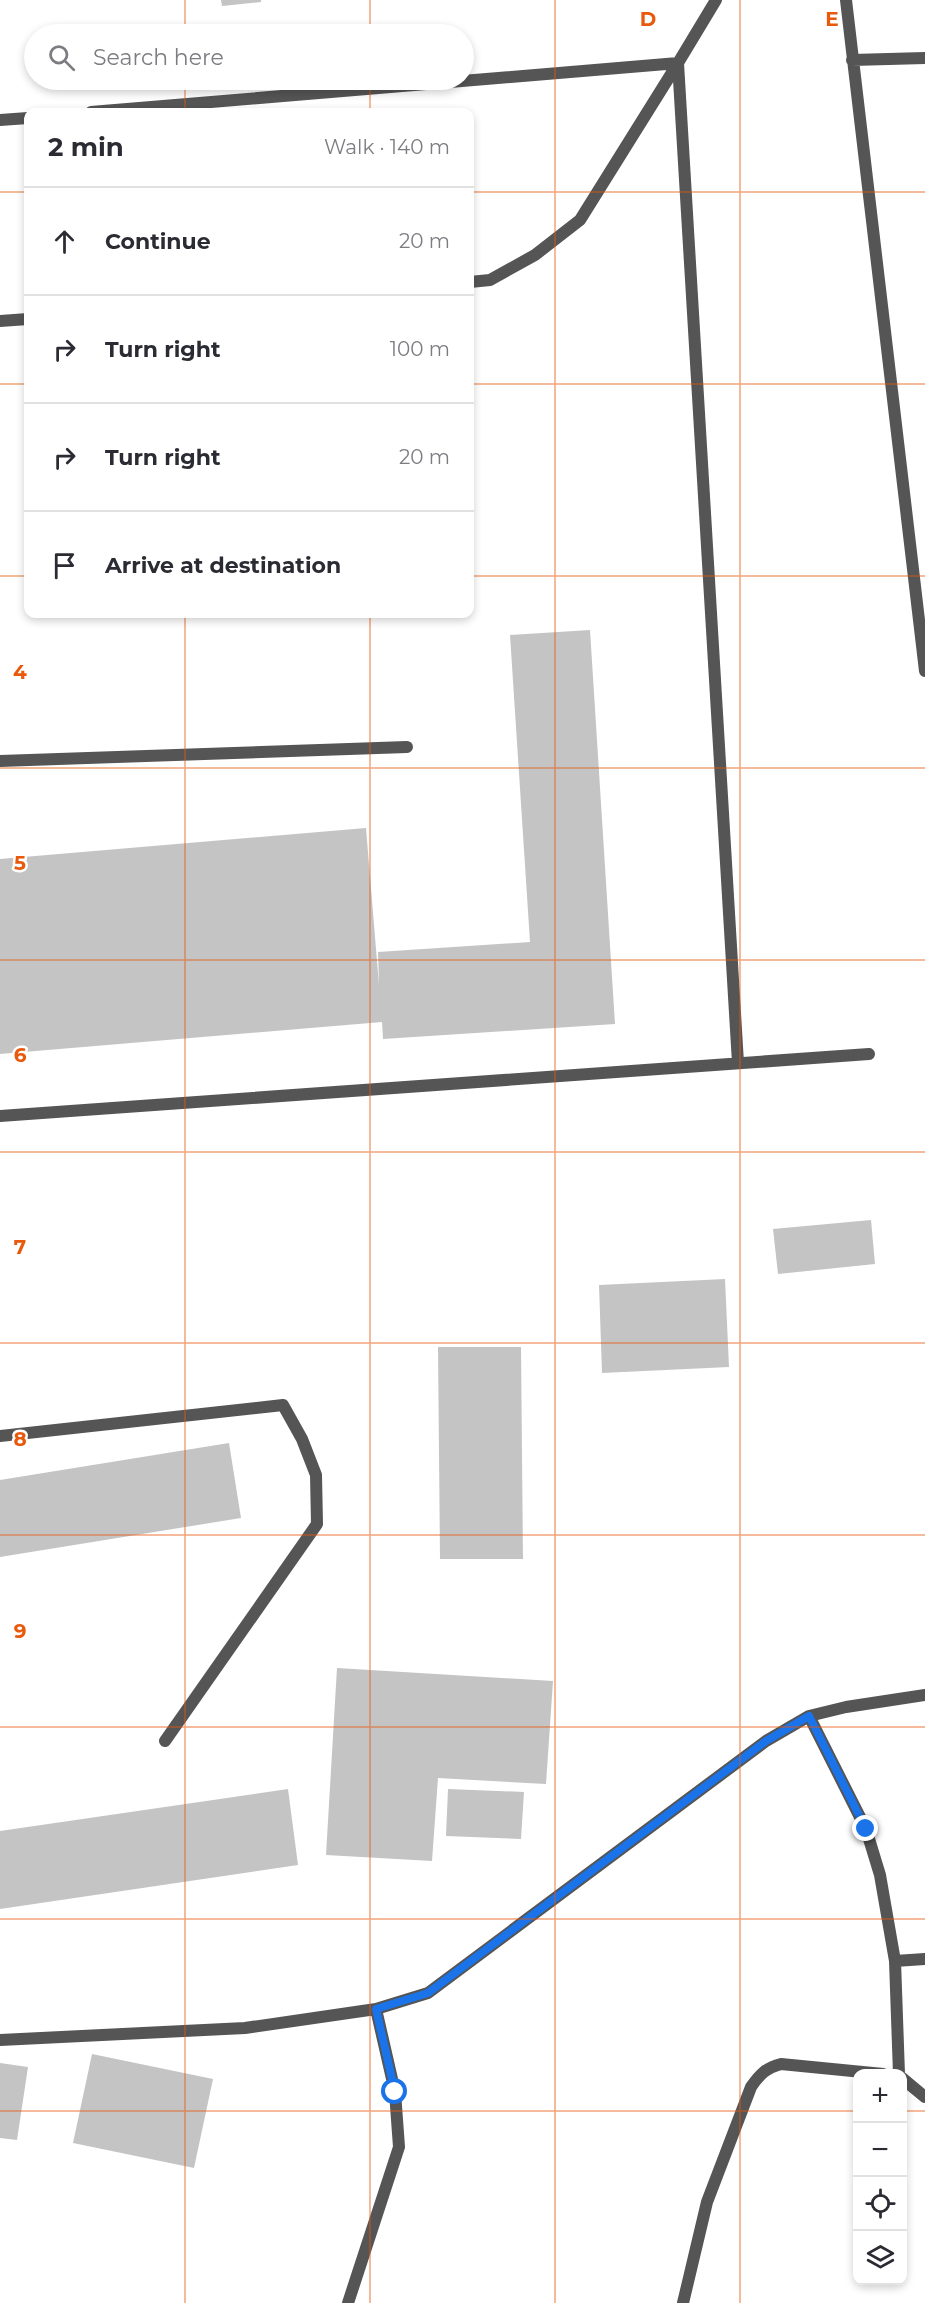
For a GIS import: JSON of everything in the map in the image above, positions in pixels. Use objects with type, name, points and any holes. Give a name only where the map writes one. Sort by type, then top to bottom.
[{"type":"street","points":[[474,282],[490,280],[536,255],[580,220],[716,0]]},
{"type":"street","points":[[846,0],[925,671]]},
{"type":"street","points":[[852,60],[925,58]]},
{"type":"street","points":[[474,80],[678,63]]},
{"type":"street","points":[[678,63],[738,1063]]},
{"type":"street","points":[[139,108],[355,90]]},
{"type":"street","points":[[0,120],[24,118]]},
{"type":"street","points":[[0,321],[24,319]]},
{"type":"street","points":[[0,761],[406,747]]},
{"type":"street","points":[[0,1116],[869,1054]]},
{"type":"street","points":[[0,1436],[283,1405],[302,1439],[316,1475],[317,1524],[165,1741]]},
{"type":"street","points":[[0,2040],[245,2028],[376,2009],[428,1993],[766,1741],[809,1716],[846,1707],[925,1695]]},
{"type":"street","points":[[809,1716],[866,1829],[880,1875],[895,1961],[899,2069]]},
{"type":"street","points":[[895,1961],[925,1959]]},
{"type":"street","points":[[348,2303],[399,2147],[395,2092],[376,2009]]},
{"type":"street","points":[[684,2303],[707,2202],[751,2087],[759,2075],[768,2068],[781,2064],[853,2070]]},
{"type":"street","points":[[907,2081],[925,2097]]},
{"type":"building","points":[[221,0],[261,0],[261,2],[222,6]]},
{"type":"building","points":[[590,630],[615,1024],[383,1039],[382,1022],[0,1054],[0,859],[366,828],[379,985],[378,952],[530,942],[510,635]]},
{"type":"building","points":[[871,1220],[875,1264],[778,1274],[773,1229]]},
{"type":"building","points":[[725,1279],[729,1367],[602,1373],[599,1285]]},
{"type":"building","points":[[438,1347],[521,1347],[523,1559],[440,1559]]},
{"type":"building","points":[[229,1443],[241,1518],[0,1557],[0,1480]]},
{"type":"building","points":[[337,1668],[553,1681],[546,1784],[438,1778],[432,1861],[326,1855]]},
{"type":"building","points":[[288,1789],[298,1865],[0,1909],[0,1831]]},
{"type":"building","points":[[448,1789],[524,1792],[521,1839],[446,1836]]},
{"type":"building","points":[[92,2054],[213,2079],[194,2168],[73,2143]]},
{"type":"building","points":[[0,2063],[28,2067],[17,2140],[0,2138]]},
{"type":"route","points":[[395,2092],[376,2009],[428,1993],[766,1741],[809,1716],[866,1829]]}]
